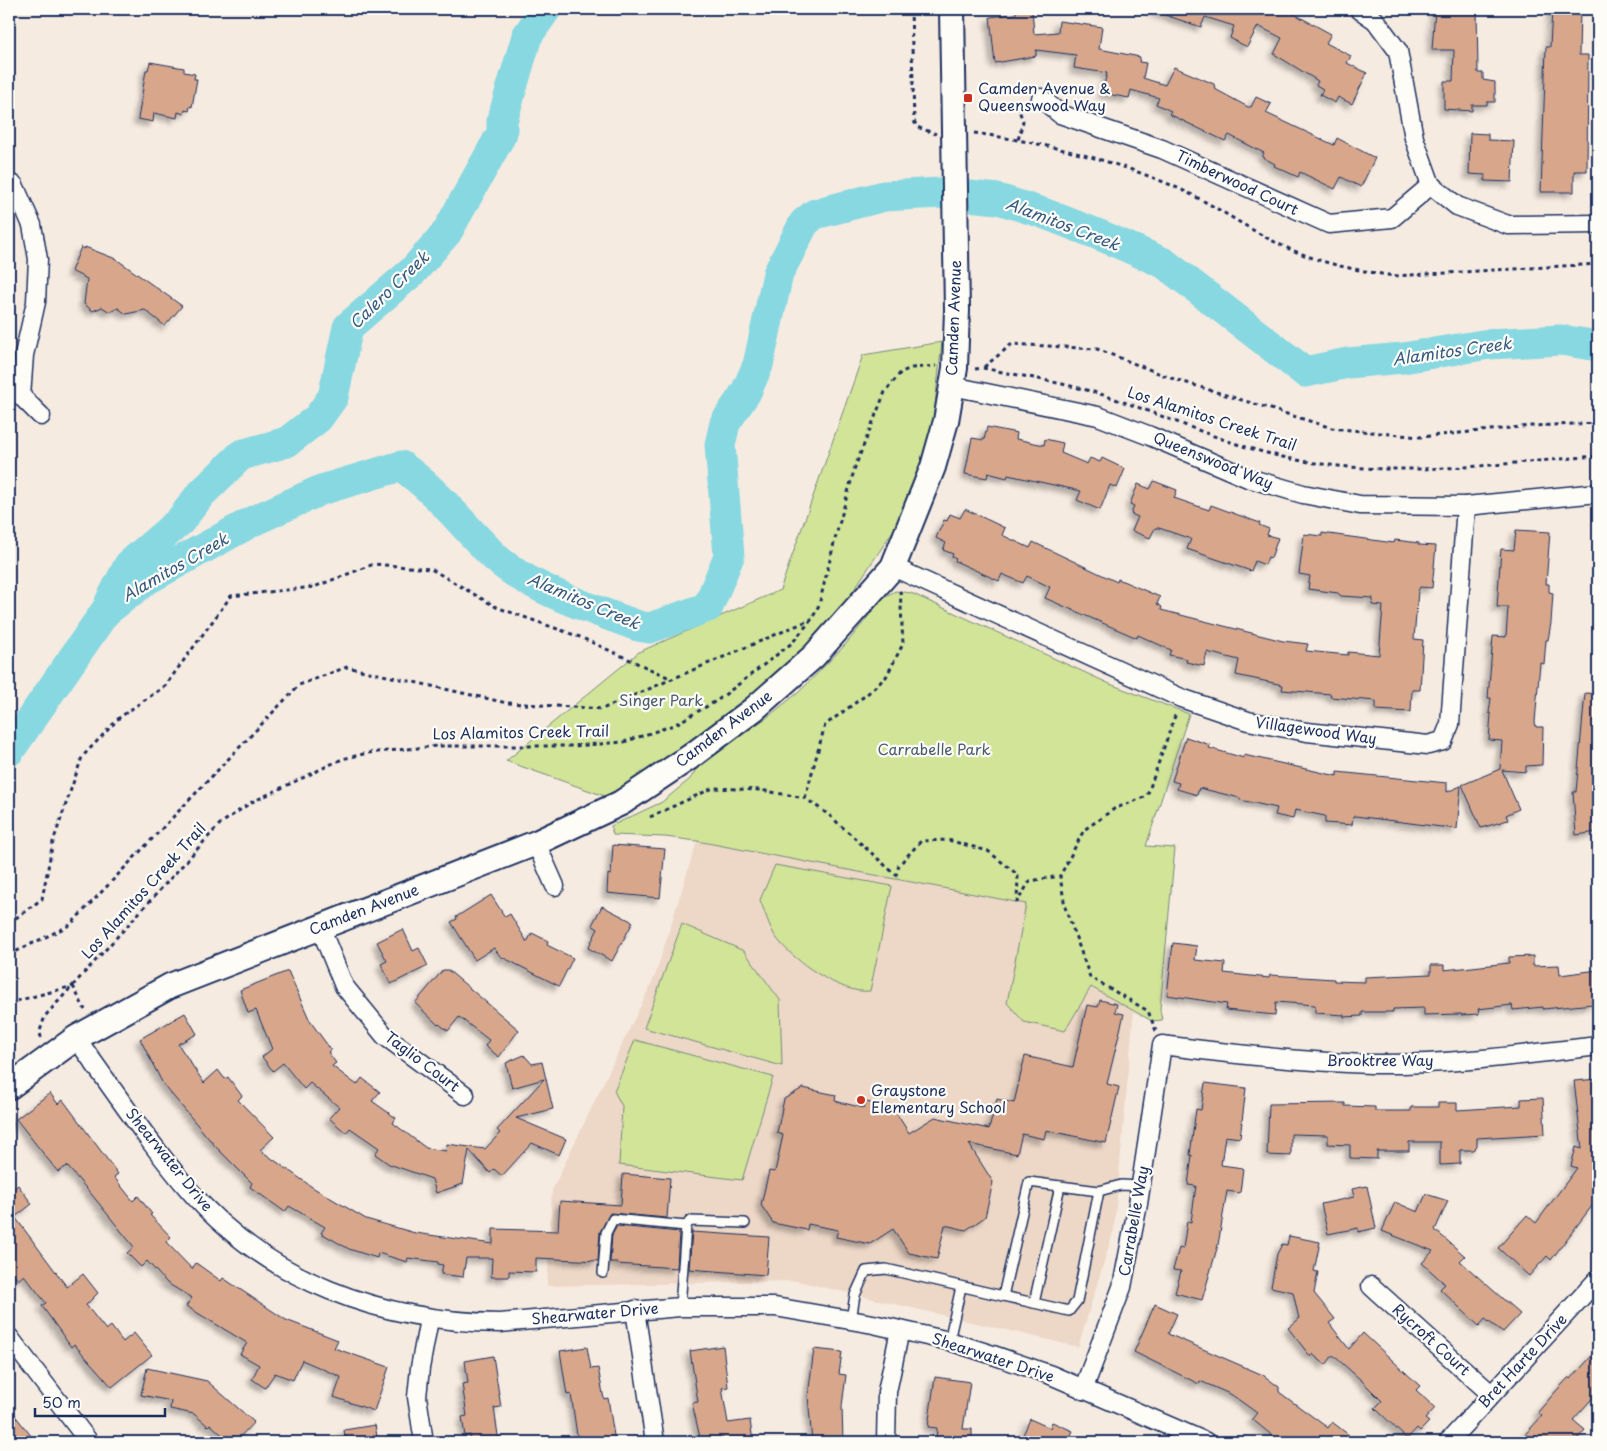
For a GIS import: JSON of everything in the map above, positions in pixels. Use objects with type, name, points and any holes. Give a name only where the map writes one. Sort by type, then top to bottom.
[{"type":"street","name":"Camden Avenue","points":[[9,1087],[85,1033],[170,986],[536,843],[621,803],[690,757],[754,710],[814,656],[893,567],[933,467],[946,422],[955,368],[957,310],[946,141],[952,9]]},
{"type":"street","points":[[1359,9],[1379,14],[1398,51],[1414,138],[1431,185],[1457,206],[1508,225],[1598,224]]},
{"type":"street","name":"Timberwood Court","points":[[1041,98],[1060,114],[1162,148],[1329,224],[1392,218],[1431,185]]},
{"type":"street","points":[[9,183],[14,185],[32,225],[38,259],[36,302],[24,355],[21,396],[41,416]]},
{"type":"street","name":"Queenswood Way","points":[[952,386],[1098,416],[1248,478],[1303,494],[1360,505],[1466,506],[1598,494]]},
{"type":"street","name":"Villagewood Way","points":[[893,567],[1181,698],[1248,721],[1307,732],[1428,746],[1443,741],[1450,724],[1466,506]]},
{"type":"street","points":[[536,843],[555,886]]},
{"type":"street","name":"Taglio Court","points":[[320,927],[344,986],[385,1036],[465,1095]]},
{"type":"street","name":"Shearwater Drive","points":[[85,1033],[146,1136],[190,1191],[233,1233],[299,1276],[333,1293],[406,1315],[429,1319],[500,1323],[680,1307],[775,1307],[851,1320],[949,1342],[1051,1375],[1206,1442]]},
{"type":"street","name":"Brooktree Way","points":[[1162,1046],[1257,1057],[1372,1064],[1497,1058],[1598,1046]]},
{"type":"street","name":"Carrabelle Way","points":[[1083,1390],[1122,1287],[1141,1186],[1162,1046]]},
{"type":"street","name":"Bret Harte Drive","points":[[1448,1442],[1598,1279]]},
{"type":"street","name":"Rycroft Court","points":[[1371,1286],[1491,1394]]},
{"type":"street","points":[[635,1310],[655,1442]]},
{"type":"street","points":[[424,1442],[417,1397],[429,1319]]},
{"type":"street","points":[[886,1442],[887,1392],[900,1330]]},
{"type":"street","points":[[9,1336],[89,1442]]},
{"type":"lane","points":[[1003,1296],[1029,1182],[1099,1191],[1122,1185],[1141,1186]]},
{"type":"lane","points":[[1034,1303],[1060,1186]]},
{"type":"lane","points":[[851,1320],[855,1295],[866,1271],[886,1268],[1069,1311],[1077,1301],[1099,1191]]},
{"type":"lane","points":[[604,1273],[606,1233],[613,1219],[686,1226]]},
{"type":"lane","points":[[680,1307],[686,1226],[690,1221],[745,1224]]},
{"type":"lane","points":[[949,1342],[961,1286]]},
{"type":"path","points":[[911,9],[914,121],[917,127],[946,141]]},
{"type":"path","points":[[1017,105],[1023,121],[1018,140]]},
{"type":"path","points":[[983,368],[1012,344],[1098,349],[1171,378],[1332,428],[1420,436],[1531,426],[1598,423]]},
{"type":"path","name":"Los Alamitos Creek Trail","points":[[52,1056],[41,1038],[42,1024],[45,1016],[220,824],[250,803],[342,759],[396,750],[436,746],[601,745],[647,735],[674,725],[699,712],[735,688],[792,643],[812,619],[819,605],[855,467],[884,392],[900,372],[912,368],[938,366]]},
{"type":"path","name":"Los Alamitos Creek Trail","points":[[972,370],[983,368],[1096,393],[1227,439],[1308,462],[1372,468],[1447,468],[1598,456]]},
{"type":"path","points":[[9,923],[42,899],[53,842],[82,756],[120,717],[165,686],[231,596],[314,587],[374,564],[431,569],[496,607],[580,637],[672,679]]},
{"type":"path","points":[[804,798],[825,725],[866,695],[886,676],[902,644],[900,587],[893,567]]},
{"type":"path","points":[[9,955],[70,926],[299,685],[347,667],[506,703],[602,709],[812,619]]},
{"type":"path","points":[[1162,1046],[1148,1011],[1090,977],[1065,907],[1060,876],[1084,830],[1114,809],[1148,796],[1181,698]]},
{"type":"path","points":[[650,817],[713,788],[760,790],[804,798],[829,815],[896,875],[899,866],[921,842],[948,840],[988,851],[1018,875],[1017,902],[1030,881],[1060,876]]},
{"type":"path","points":[[9,1003],[73,986],[85,1033]]},
{"type":"shaded area","name":"Graystone Elementary School","points":[[697,841],[1026,904],[1050,966],[1134,1010],[1114,1229],[1078,1347],[797,1281],[547,1286],[552,1190],[655,976]]},
{"type":"green space","name":"Singer Park","points":[[942,342],[932,432],[895,528],[839,612],[746,705],[613,799],[506,761],[639,652],[780,590],[863,355]]},
{"type":"green space","name":"Carrabelle Park","points":[[895,591],[911,593],[1110,684],[1189,714],[1146,846],[1175,848],[1160,1010],[1162,1020],[1152,1021],[1091,987],[1065,1031],[1024,1022],[1007,1003],[1026,904],[697,841],[665,837],[613,835],[611,826],[662,802],[690,779],[704,758],[765,719],[799,692],[846,644],[883,598]]},
{"type":"green space","points":[[775,865],[892,886],[870,991],[858,991],[845,987],[818,974],[804,965],[775,936],[760,900]]},
{"type":"green space","points":[[682,924],[744,951],[780,1000],[782,1066],[644,1028]]},
{"type":"green space","points":[[635,1040],[773,1077],[742,1180],[619,1165],[622,1106],[614,1091]]},
{"type":"building","points":[[1032,9],[1034,34],[1058,32],[1059,21],[1102,27],[1099,49],[1140,57],[1139,62],[1146,63],[1143,78],[1165,85],[1174,67],[1214,84],[1215,89],[1248,107],[1251,107],[1256,97],[1271,104],[1266,113],[1334,145],[1337,138],[1375,158],[1361,187],[1341,177],[1335,189],[1300,172],[1298,177],[1274,166],[1275,164],[1262,157],[1264,153],[1229,135],[1225,141],[1169,114],[1171,111],[1156,104],[1159,98],[1131,90],[1129,98],[1102,93],[1107,73],[1074,68],[1076,55],[1036,50],[1036,56],[995,63],[990,17],[1016,14],[1016,10]]},
{"type":"building","points":[[1154,9],[1285,9],[1331,34],[1326,43],[1351,56],[1347,63],[1367,73],[1352,104],[1338,97],[1335,103],[1320,95],[1323,89],[1316,85],[1318,81],[1274,54],[1282,38],[1258,26],[1247,47],[1230,38],[1234,26],[1205,17],[1201,27],[1153,11]]},
{"type":"building","points":[[1435,9],[1477,9],[1478,73],[1483,73],[1483,80],[1495,82],[1495,102],[1487,102],[1487,105],[1472,105],[1472,111],[1444,109],[1444,81],[1453,81],[1454,50],[1432,50]]},
{"type":"building","points":[[1552,9],[1580,9],[1579,55],[1588,55],[1587,171],[1574,171],[1574,192],[1541,192],[1546,47],[1550,47]]},
{"type":"building","points":[[150,62],[184,68],[184,72],[195,74],[194,79],[197,79],[192,107],[190,106],[189,111],[185,110],[184,114],[178,112],[177,118],[154,113],[153,122],[138,119],[146,70],[148,70]]},
{"type":"building","points":[[1470,133],[1488,134],[1488,140],[1514,141],[1512,182],[1485,181],[1485,175],[1469,174]]},
{"type":"building","points":[[81,247],[116,259],[182,306],[165,326],[145,310],[126,314],[118,308],[110,312],[102,307],[93,311],[84,304],[87,279],[71,271]]},
{"type":"building","points":[[987,427],[1017,433],[1016,439],[1044,445],[1045,439],[1063,443],[1061,453],[1087,464],[1090,458],[1100,462],[1102,458],[1125,469],[1117,488],[1110,485],[1100,510],[1077,500],[1081,491],[1008,475],[1007,478],[988,473],[987,478],[965,474],[972,438],[984,440]]},
{"type":"building","points":[[1154,481],[1177,490],[1174,498],[1209,510],[1211,505],[1260,523],[1259,525],[1269,529],[1267,535],[1278,538],[1271,558],[1268,557],[1265,565],[1255,561],[1251,571],[1187,549],[1191,539],[1159,528],[1155,528],[1150,538],[1132,531],[1138,517],[1131,514],[1134,506],[1130,504],[1138,484],[1150,489]]},
{"type":"building","points":[[965,509],[1005,528],[1002,535],[1030,548],[1033,542],[1117,582],[1118,579],[1160,597],[1157,604],[1162,607],[1161,610],[1283,641],[1308,644],[1306,651],[1348,655],[1348,652],[1379,655],[1383,606],[1372,605],[1373,598],[1341,596],[1338,593],[1308,589],[1310,576],[1299,574],[1304,534],[1322,536],[1322,533],[1394,543],[1395,540],[1436,546],[1432,588],[1420,587],[1418,591],[1414,639],[1423,640],[1420,690],[1412,690],[1411,712],[1376,710],[1376,701],[1330,697],[1331,694],[1282,690],[1283,685],[1236,675],[1239,660],[1207,652],[1204,666],[1186,662],[1187,659],[1169,655],[1171,650],[1138,635],[1137,638],[1045,598],[1050,587],[1027,576],[1023,583],[1002,574],[999,581],[955,561],[956,559],[952,557],[953,554],[943,550],[946,543],[936,538],[944,520],[947,521],[950,514],[960,518]]},
{"type":"building","points":[[1516,530],[1550,532],[1546,584],[1549,584],[1549,592],[1553,593],[1551,623],[1548,640],[1546,640],[1544,664],[1540,663],[1535,722],[1536,727],[1543,727],[1542,765],[1526,766],[1526,772],[1502,770],[1519,809],[1506,815],[1508,820],[1481,828],[1462,785],[1500,769],[1502,741],[1489,740],[1491,698],[1488,698],[1493,636],[1506,637],[1508,607],[1497,607],[1501,549],[1514,550]]},
{"type":"building","points":[[1585,693],[1598,694],[1598,832],[1576,835],[1573,792],[1576,792]]},
{"type":"building","points":[[1186,737],[1210,745],[1209,748],[1244,758],[1244,755],[1337,776],[1337,772],[1447,783],[1447,792],[1461,786],[1457,829],[1355,816],[1353,817],[1352,825],[1325,823],[1325,816],[1295,810],[1293,819],[1275,815],[1277,808],[1240,800],[1240,798],[1199,788],[1197,795],[1177,789],[1179,783],[1172,781]]},
{"type":"building","points":[[613,845],[665,849],[660,898],[607,893],[608,874],[611,875]]},
{"type":"building","points":[[491,895],[505,917],[510,914],[527,942],[532,933],[548,941],[547,945],[573,958],[559,986],[500,956],[494,948],[475,960],[451,922]]},
{"type":"building","points":[[602,906],[633,922],[612,961],[588,948],[598,929],[592,925]]},
{"type":"building","points":[[403,929],[413,951],[419,948],[428,966],[391,984],[381,964],[387,961],[377,942]]},
{"type":"building","points":[[1173,943],[1197,946],[1195,960],[1225,963],[1224,973],[1269,978],[1270,975],[1334,979],[1334,981],[1365,982],[1365,977],[1431,974],[1431,965],[1444,965],[1444,970],[1509,963],[1509,957],[1533,956],[1533,966],[1559,965],[1560,975],[1598,970],[1598,999],[1593,999],[1593,1004],[1513,1010],[1512,1005],[1478,1009],[1479,1014],[1461,1015],[1424,1015],[1424,1008],[1393,1009],[1393,1012],[1362,1012],[1362,1016],[1344,1017],[1344,1015],[1315,1013],[1315,1005],[1276,1002],[1275,1015],[1226,1010],[1227,1004],[1167,995]]},
{"type":"building","points":[[443,970],[448,970],[519,1030],[499,1057],[485,1046],[489,1040],[459,1017],[448,1031],[438,1025],[415,1003]]},
{"type":"building","points":[[288,971],[310,1021],[331,1050],[328,1052],[336,1063],[332,1066],[357,1085],[362,1078],[380,1092],[372,1101],[396,1118],[393,1123],[426,1148],[446,1151],[447,1144],[485,1149],[500,1133],[497,1130],[544,1079],[512,1088],[506,1063],[524,1055],[532,1064],[542,1062],[553,1109],[516,1118],[566,1139],[559,1155],[532,1143],[502,1176],[494,1169],[490,1173],[469,1150],[463,1184],[436,1193],[432,1179],[389,1164],[375,1154],[379,1148],[350,1128],[346,1133],[329,1118],[339,1107],[310,1083],[304,1089],[283,1063],[273,1071],[262,1057],[272,1049],[256,1010],[248,1013],[240,990]]},
{"type":"building","points":[[1100,1000],[1117,1004],[1115,1012],[1124,1014],[1107,1084],[1119,1087],[1106,1143],[1046,1130],[1044,1139],[1022,1134],[1017,1154],[969,1144],[993,1182],[985,1217],[966,1230],[945,1225],[937,1259],[909,1253],[893,1229],[870,1244],[836,1237],[838,1230],[808,1224],[807,1230],[773,1223],[761,1205],[769,1171],[775,1172],[783,1135],[777,1133],[784,1099],[803,1088],[836,1095],[835,1101],[864,1108],[866,1102],[893,1108],[909,1133],[935,1117],[989,1129],[997,1099],[1014,1103],[1025,1056],[1073,1067],[1087,1005],[1098,1007]]},
{"type":"building","points":[[185,1013],[197,1034],[178,1044],[204,1083],[218,1070],[225,1079],[228,1077],[242,1096],[238,1100],[274,1137],[260,1150],[312,1187],[366,1219],[415,1233],[493,1244],[493,1229],[558,1231],[560,1201],[621,1205],[623,1174],[670,1178],[667,1218],[610,1213],[600,1232],[598,1261],[536,1258],[536,1272],[509,1271],[509,1277],[491,1277],[492,1258],[466,1258],[463,1277],[441,1274],[443,1265],[438,1264],[438,1262],[408,1258],[407,1262],[378,1253],[377,1258],[349,1249],[321,1233],[325,1227],[289,1206],[285,1212],[250,1187],[252,1183],[215,1146],[163,1084],[140,1039]]},
{"type":"building","points":[[1598,1079],[1598,1198],[1551,1260],[1547,1256],[1529,1276],[1498,1248],[1527,1215],[1536,1223],[1577,1168],[1571,1166],[1576,1147],[1582,1149],[1574,1081]]},
{"type":"building","points":[[1205,1083],[1246,1088],[1240,1138],[1225,1136],[1221,1165],[1243,1168],[1240,1193],[1227,1191],[1218,1245],[1202,1300],[1175,1293],[1181,1271],[1173,1270],[1179,1248],[1183,1249],[1187,1221],[1191,1222],[1196,1186],[1188,1185],[1192,1155],[1190,1155],[1196,1109],[1201,1110]]},
{"type":"building","points":[[50,1093],[58,1104],[63,1100],[118,1174],[114,1177],[133,1201],[138,1196],[152,1214],[150,1215],[171,1237],[166,1242],[192,1269],[196,1263],[221,1281],[223,1278],[286,1320],[338,1340],[334,1348],[389,1367],[374,1411],[334,1397],[341,1377],[302,1360],[293,1380],[275,1373],[265,1388],[252,1379],[259,1365],[240,1354],[247,1343],[186,1306],[192,1298],[167,1283],[147,1261],[141,1267],[127,1253],[134,1247],[92,1195],[67,1166],[58,1172],[16,1119]]},
{"type":"building","points":[[1543,1098],[1545,1134],[1477,1138],[1477,1146],[1473,1150],[1460,1150],[1460,1164],[1440,1165],[1440,1142],[1409,1142],[1409,1151],[1377,1151],[1377,1159],[1350,1158],[1350,1145],[1328,1144],[1328,1135],[1291,1134],[1291,1156],[1267,1155],[1269,1104],[1345,1103],[1345,1106],[1375,1107],[1375,1111],[1411,1111],[1411,1107],[1438,1107],[1438,1103],[1457,1103],[1457,1110],[1521,1106],[1521,1099]]},
{"type":"building","points":[[18,1185],[32,1204],[15,1217],[67,1287],[83,1274],[98,1293],[86,1305],[106,1330],[111,1326],[123,1342],[134,1333],[152,1355],[112,1387],[74,1344],[71,1347],[42,1306],[46,1303],[24,1275],[18,1280],[9,1268],[9,1192]]},
{"type":"building","points":[[1367,1186],[1376,1228],[1358,1232],[1358,1228],[1328,1234],[1321,1204],[1354,1197],[1352,1189]]},
{"type":"building","points":[[1426,1194],[1448,1201],[1435,1230],[1465,1256],[1460,1261],[1520,1314],[1503,1332],[1485,1319],[1479,1326],[1440,1289],[1445,1284],[1422,1263],[1433,1251],[1382,1231],[1395,1202],[1418,1212]]},
{"type":"building","points":[[617,1226],[679,1232],[677,1268],[610,1262],[612,1235]]},
{"type":"building","points":[[692,1232],[769,1237],[766,1275],[689,1269]]},
{"type":"building","points":[[1289,1236],[1320,1242],[1314,1271],[1318,1272],[1314,1293],[1335,1319],[1329,1323],[1349,1349],[1363,1333],[1420,1386],[1416,1390],[1435,1408],[1425,1419],[1429,1422],[1420,1431],[1417,1428],[1407,1439],[1375,1408],[1382,1401],[1362,1381],[1333,1355],[1326,1365],[1312,1354],[1310,1356],[1288,1328],[1299,1319],[1293,1292],[1271,1287],[1277,1254],[1282,1244],[1287,1245]]},
{"type":"building","points":[[1155,1304],[1177,1314],[1168,1334],[1263,1375],[1279,1387],[1279,1392],[1328,1428],[1332,1422],[1349,1435],[1344,1440],[1347,1442],[1280,1442],[1252,1419],[1257,1413],[1232,1395],[1200,1381],[1199,1384],[1134,1352]]},
{"type":"building","points":[[723,1346],[728,1387],[722,1388],[728,1423],[750,1420],[753,1442],[701,1442],[692,1403],[698,1402],[690,1351]]},
{"type":"building","points":[[587,1347],[591,1369],[598,1368],[604,1399],[608,1398],[615,1442],[578,1442],[571,1394],[567,1395],[560,1351]]},
{"type":"building","points":[[814,1349],[842,1352],[839,1374],[846,1375],[842,1406],[843,1442],[812,1442],[808,1396]]},
{"type":"building","points":[[1598,1349],[1598,1392],[1573,1420],[1585,1430],[1575,1442],[1518,1442],[1542,1416],[1538,1412],[1556,1391],[1569,1377],[1571,1379]]},
{"type":"building","points":[[493,1356],[501,1407],[494,1408],[499,1442],[471,1442],[470,1435],[465,1436],[462,1417],[467,1416],[462,1384],[468,1383],[465,1361]]},
{"type":"building","points":[[147,1368],[207,1381],[254,1422],[235,1442],[230,1442],[210,1424],[208,1426],[194,1414],[170,1409],[171,1401],[141,1395]]},
{"type":"building","points":[[935,1377],[970,1382],[963,1429],[972,1429],[972,1442],[936,1442],[937,1428],[928,1427]]},
{"type":"building","points":[[9,1408],[36,1442],[9,1442]]},
{"type":"building","points":[[1030,1419],[1050,1428],[1052,1422],[1073,1431],[1070,1437],[1082,1442],[1020,1442]]},
{"type":"building","points":[[375,1425],[378,1442],[346,1442],[344,1430]]},
{"type":"waterway","name":"Calero Creek","points":[[110,602],[129,565],[180,521],[200,495],[241,455],[287,442],[318,418],[333,397],[348,327],[413,271],[447,232],[502,133],[502,121],[527,36],[546,9]]},
{"type":"waterway","name":"Alamitos Creek","points":[[9,751],[105,612],[146,580],[253,521],[321,490],[401,466],[427,487],[497,559],[527,580],[564,598],[638,626],[650,628],[708,607],[729,556],[720,445],[725,423],[746,392],[758,365],[778,274],[804,223],[815,214],[884,196],[940,193],[998,199],[1043,213],[1102,236],[1164,263],[1305,372],[1348,363],[1403,358],[1489,344],[1561,340],[1598,346]]},
{"type":"place","name":"Camden Avenue & Queenswood Way","points":[[968,98]]},
{"type":"place","name":"Graystone Elementary School","points":[[861,1100]]}]
